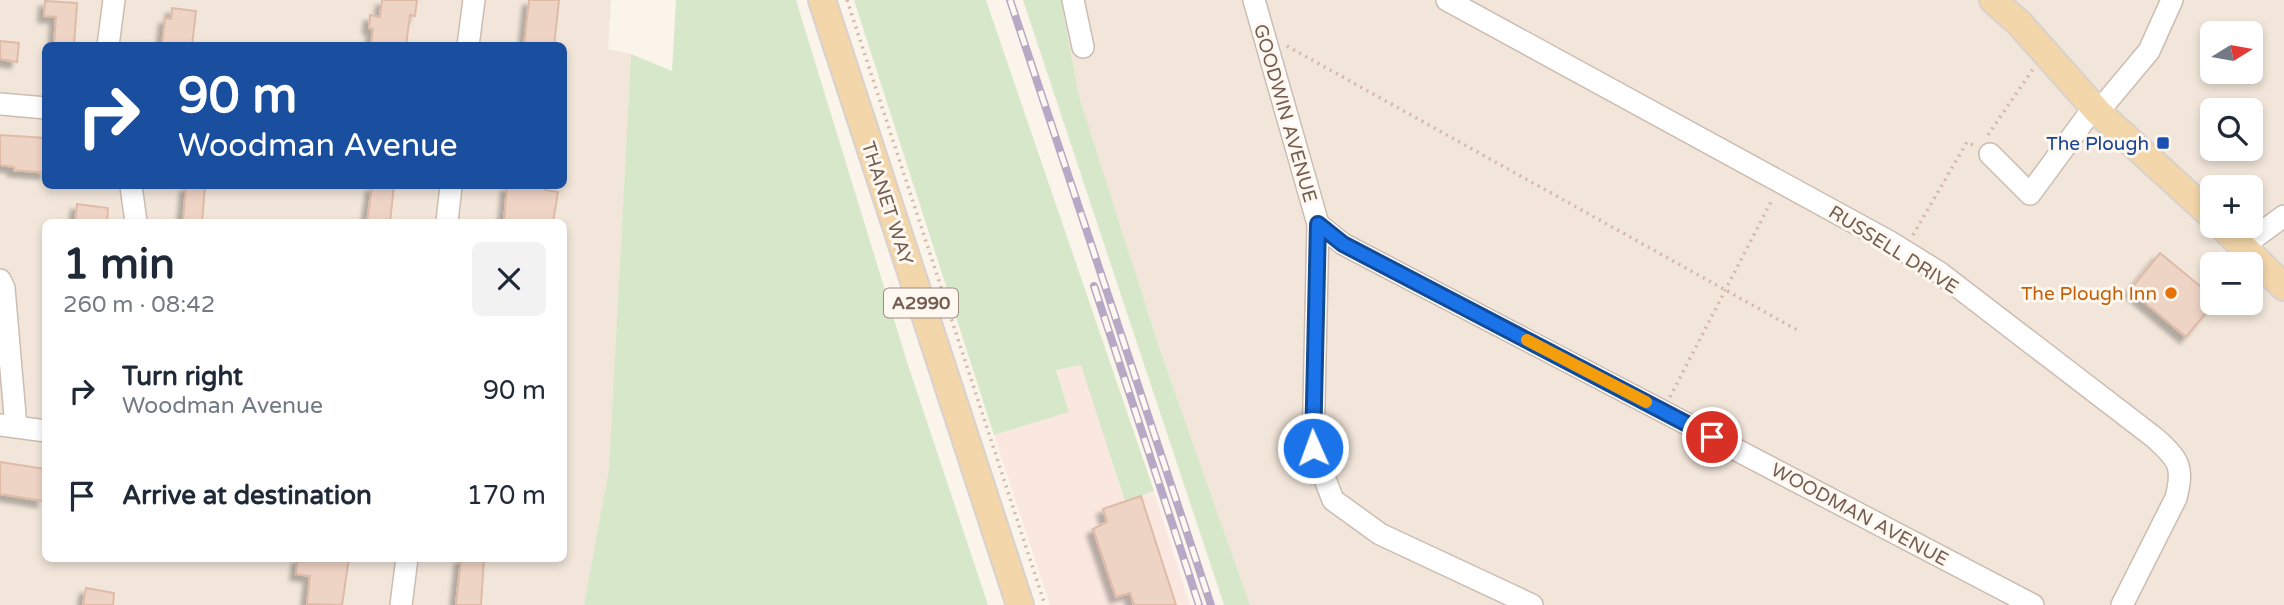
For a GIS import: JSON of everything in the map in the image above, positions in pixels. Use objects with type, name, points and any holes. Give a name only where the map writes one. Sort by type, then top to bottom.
[{"type":"main road","name":"THANET WAY","points":[[822,0],[1020,605]]},
{"type":"main road","points":[[1993,0],[2019,23],[2096,110],[2200,205]]},
{"type":"main road","points":[[2235,238],[2284,287]]},
{"type":"street","points":[[109,42],[114,0]]},
{"type":"street","points":[[469,42],[474,0]]},
{"type":"street","points":[[1073,0],[1083,47]]},
{"type":"street","name":"GOODWIN AVENUE","points":[[1254,0],[1318,224],[1311,425],[1313,448],[1333,500],[1380,534],[1532,605]]},
{"type":"street","name":"RUSSELL DRIVE","points":[[1447,0],[1890,242],[1940,273],[2173,454],[2180,468],[2176,498],[2122,605]]},
{"type":"street","points":[[1990,154],[2030,194],[2096,110],[2149,51],[2172,0]]},
{"type":"street","points":[[0,104],[42,108]]},
{"type":"street","points":[[131,189],[136,219]]},
{"type":"street","points":[[447,219],[451,189]]},
{"type":"street","points":[[2243,246],[2282,220]]},
{"type":"street","name":"WOODMAN AVENUE","points":[[1318,224],[1343,244],[2033,605]]},
{"type":"street","points":[[0,280],[4,288],[8,426],[42,430]]},
{"type":"street","points":[[401,605],[406,562]]},
{"type":"path","points":[[847,0],[1045,605]]},
{"type":"path","points":[[1264,34],[1799,331]]},
{"type":"path","points":[[1663,411],[1781,182]]},
{"type":"shaded area","points":[[0,0],[611,0],[608,49],[631,54],[609,478],[584,605],[0,605]]},
{"type":"shaded area","points":[[1061,0],[2284,0],[2284,605],[1250,605],[1160,350],[1079,96]]},
{"type":"shaded area","points":[[1082,365],[1124,501],[1154,492],[1190,605],[1050,605],[994,435],[1069,412],[1056,370]]},
{"type":"green space","points":[[676,0],[796,0],[908,365],[988,605],[584,605],[609,470],[631,54],[672,71]]},
{"type":"green space","points":[[854,0],[986,0],[1154,491],[1125,502],[1081,365],[1056,370],[1069,412],[994,435]]},
{"type":"green space","points":[[1023,0],[1061,0],[1079,96],[1160,350],[1250,605],[1224,605]]},
{"type":"building","points":[[382,0],[417,0],[415,16],[410,15],[407,42],[371,42],[373,29],[369,28],[370,15],[380,17]]},
{"type":"building","points":[[529,0],[559,0],[554,42],[524,42]]},
{"type":"building","points":[[45,1],[77,3],[74,42],[54,42],[56,17],[44,16]]},
{"type":"building","points":[[172,8],[196,11],[192,42],[162,42],[165,18],[171,19]]},
{"type":"building","points":[[0,41],[19,43],[17,62],[0,59]]},
{"type":"building","points":[[0,135],[42,138],[42,173],[14,170],[14,167],[0,165]]},
{"type":"building","points":[[186,189],[205,189],[202,219],[183,219]]},
{"type":"building","points":[[372,189],[394,189],[390,219],[367,219]]},
{"type":"building","points":[[507,189],[545,189],[558,192],[554,219],[504,219]]},
{"type":"building","points":[[77,204],[108,208],[107,219],[75,219]]},
{"type":"building","name":"The Plough Inn","points":[[2160,253],[2200,286],[2200,315],[2204,315],[2186,337],[2130,290]]},
{"type":"building","points":[[0,462],[42,468],[42,501],[0,494]]},
{"type":"building","points":[[1141,496],[1176,605],[1134,605],[1130,593],[1116,597],[1093,529],[1107,522],[1103,509]]},
{"type":"building","points":[[298,562],[348,562],[342,605],[307,604],[310,576],[296,574]]},
{"type":"building","points":[[461,562],[484,562],[481,605],[456,605]]},
{"type":"building","points":[[86,588],[114,593],[113,605],[83,605]]},
{"type":"railway","points":[[1010,0],[1211,605]]},
{"type":"railway","points":[[1094,286],[1199,605]]},
{"type":"slow traffic","points":[[1527,340],[1646,402]]},
{"type":"place","name":"The Plough","points":[[2163,143]]},
{"type":"place","name":"The Plough Inn","points":[[2171,293]]},
{"type":"route","points":[[1313,448],[1311,425],[1318,224],[1343,244],[1712,437]]}]
